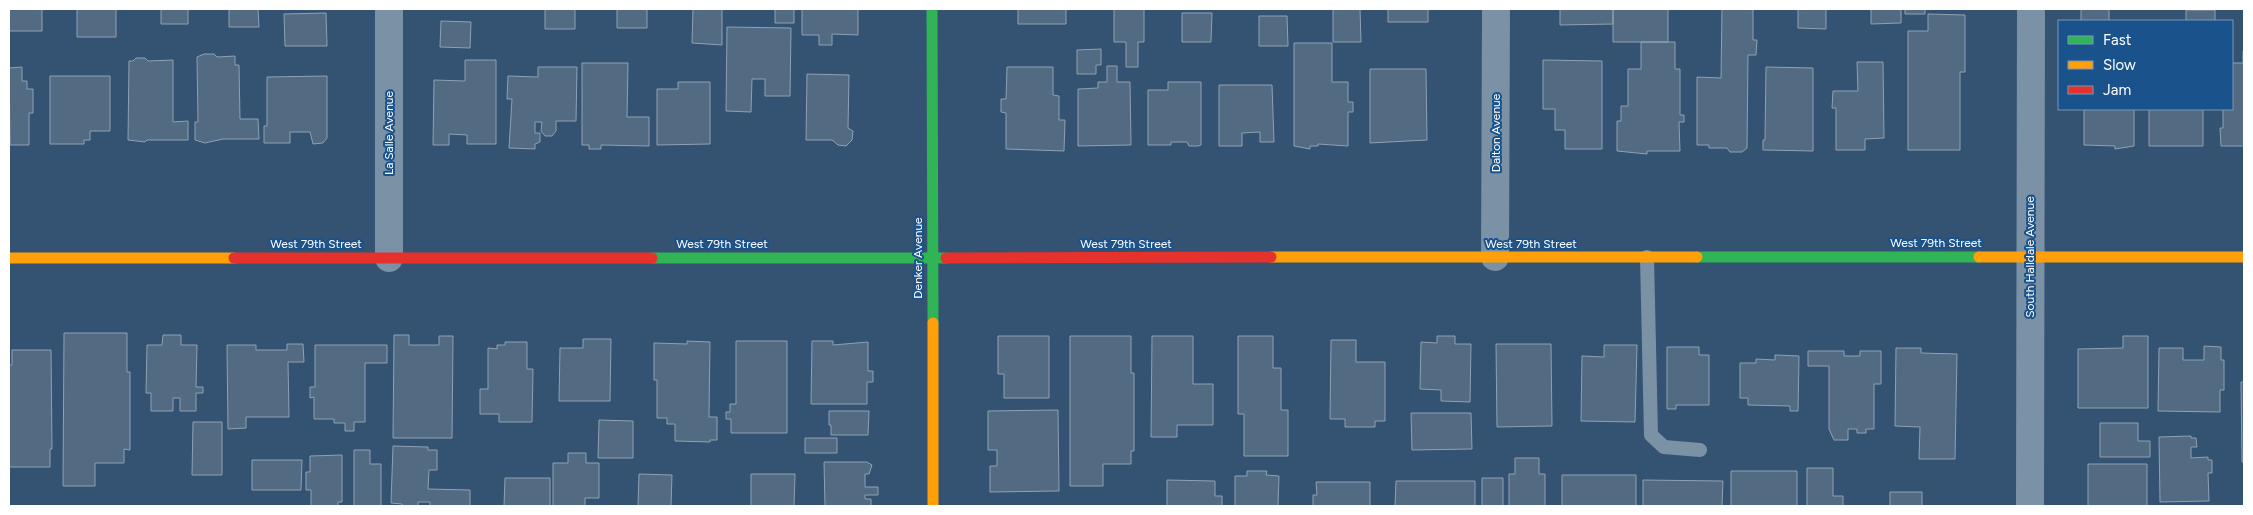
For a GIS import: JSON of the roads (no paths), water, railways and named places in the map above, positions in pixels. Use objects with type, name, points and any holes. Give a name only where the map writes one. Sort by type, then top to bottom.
[{"type":"street","name":"La Salle Avenue","points":[[389,9],[389,258]]},
{"type":"street","name":"Denker Avenue","points":[[932,9],[931,258],[933,506]]},
{"type":"street","name":"Dalton Avenue","points":[[1496,9],[1496,257]]},
{"type":"street","name":"South Halldale Avenue","points":[[2030,506],[2031,9]]},
{"type":"street","name":"West 79th Street","points":[[9,258],[2244,257]]},
{"type":"lane","points":[[1647,257],[1651,435],[1664,447],[1700,450]]}]
